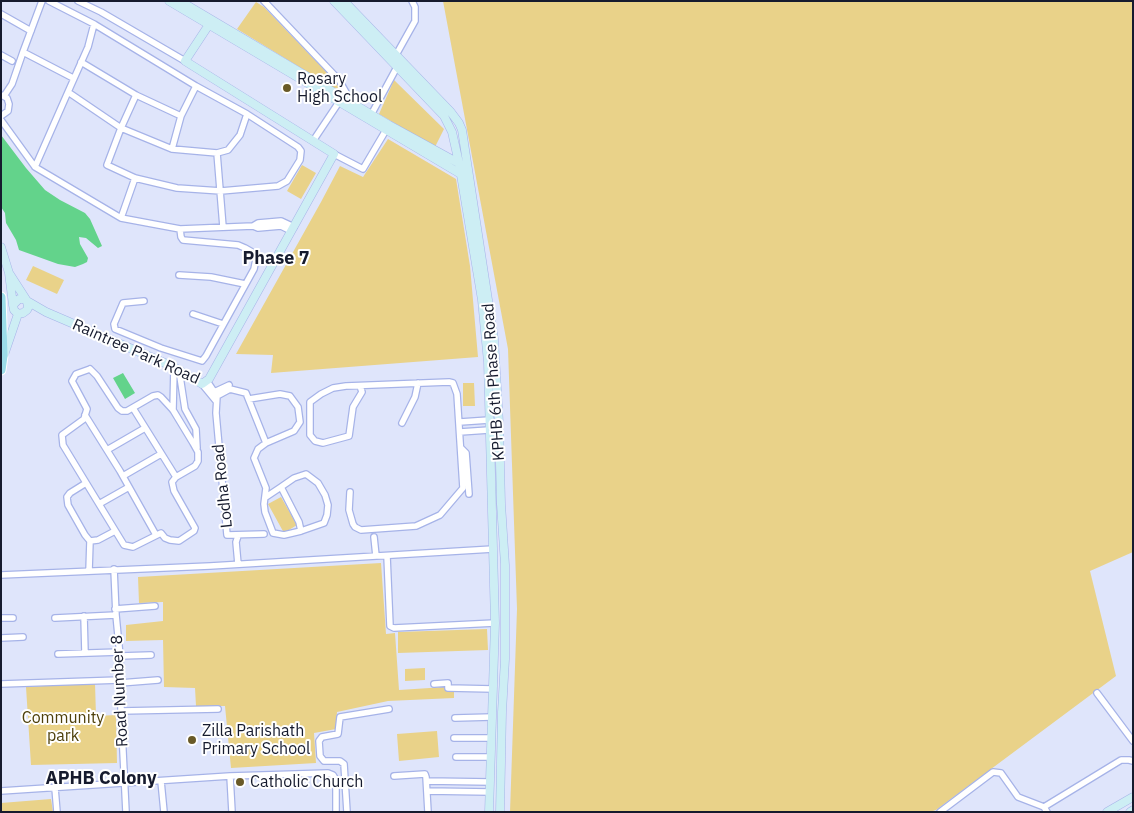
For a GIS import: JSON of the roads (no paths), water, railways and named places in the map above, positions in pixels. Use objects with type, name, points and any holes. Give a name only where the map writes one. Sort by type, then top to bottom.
[{"type":"main road","points":[[1,297],[3,356],[1,370]]},
{"type":"street","points":[[1,116],[9,108],[8,101],[2,96],[12,84],[42,1]]},
{"type":"street","points":[[49,1],[94,24],[298,146],[301,151],[300,160],[287,181],[278,186],[221,191],[177,188],[135,178],[107,165],[136,95]]},
{"type":"street","points":[[78,1],[101,12],[185,61],[334,154],[363,169],[386,130]]},
{"type":"street","points":[[168,1],[210,23],[341,99],[386,130],[469,178]]},
{"type":"street","points":[[180,1],[210,23]]},
{"type":"street","name":"KPHB 6th Phase Road","points":[[334,1],[444,116],[452,132],[459,164],[492,362],[505,565],[505,659],[500,812]]},
{"type":"street","name":"KPHB 6th Phase Road","points":[[344,1],[455,118],[462,130],[494,339],[489,420],[495,623],[489,812]]},
{"type":"street","points":[[396,55],[415,21],[415,7],[412,1]]},
{"type":"street","points":[[267,2],[339,80],[352,103]]},
{"type":"street","points":[[1,14],[31,31]]},
{"type":"street","points":[[185,61],[210,23]]},
{"type":"street","points":[[35,167],[88,47],[94,24]]},
{"type":"street","points":[[23,52],[73,78]]},
{"type":"street","points":[[1,55],[12,61]]},
{"type":"street","points":[[81,62],[136,95],[181,116]]},
{"type":"street","points":[[371,115],[397,67]]},
{"type":"street","points":[[172,149],[181,116],[196,86]]},
{"type":"street","points":[[68,92],[121,128],[172,149],[217,153],[228,150],[240,135],[247,114]]},
{"type":"street","points":[[313,141],[341,99]]},
{"type":"street","points":[[341,99],[352,103],[459,164],[468,167]]},
{"type":"street","points":[[1,120],[35,167],[121,218],[180,229],[253,226],[258,228],[281,226],[293,229]]},
{"type":"street","points":[[217,153],[223,227]]},
{"type":"street","name":"Raintree Park Road","points":[[27,302],[205,383],[334,154]]},
{"type":"street","points":[[121,218],[135,178]]},
{"type":"street","points":[[144,301],[123,303],[114,324],[116,329],[161,348],[202,361],[254,269],[256,259],[252,252],[238,245],[183,240],[180,237],[180,229]]},
{"type":"street","points":[[1,247],[9,273],[14,310],[22,313]]},
{"type":"street","points":[[3,356],[22,313],[28,308],[27,302],[9,273]]},
{"type":"street","points":[[179,275],[246,284]]},
{"type":"street","points":[[13,305],[19,299],[27,302]]},
{"type":"street","name":"Raintree Park Road","points":[[22,313],[46,312]]},
{"type":"street","points":[[193,314],[223,324]]},
{"type":"street","points":[[176,369],[185,408],[196,429],[198,452],[198,461],[195,466],[176,478],[172,482],[172,486],[194,524],[194,531],[175,541],[165,538],[161,533],[133,547],[124,545],[64,444],[62,435],[84,419],[87,409],[72,381],[76,374],[90,369],[122,411],[127,411],[158,395],[173,410],[198,452]]},
{"type":"street","points":[[173,410],[176,369]]},
{"type":"street","points":[[205,383],[215,395]]},
{"type":"street","points":[[205,383],[215,395]]},
{"type":"street","points":[[402,423],[418,383]]},
{"type":"street","points":[[350,492],[349,510],[355,527],[361,530],[416,526],[440,515],[463,488],[461,422],[458,394],[453,383],[418,383],[360,386],[333,388],[310,402],[310,435],[315,441],[323,443],[349,436],[353,407],[362,392],[360,386]]},
{"type":"street","points":[[215,395],[229,386]]},
{"type":"street","points":[[215,395],[230,389],[246,393],[266,443]]},
{"type":"street","points":[[249,399],[280,394],[290,396],[298,408],[300,422],[294,431],[266,443],[258,449],[254,458],[266,488],[265,512],[273,532],[284,535],[301,531],[324,523],[327,515],[328,505],[325,495],[318,483],[306,474],[294,478],[266,497]]},
{"type":"street","name":"Lodha Road","points":[[215,395],[227,535],[238,537],[264,534]]},
{"type":"street","points":[[174,398],[185,408]]},
{"type":"street","points":[[133,408],[176,478]]},
{"type":"street","points":[[85,415],[123,476],[156,535]]},
{"type":"street","points":[[461,422],[489,420]]},
{"type":"street","points":[[107,450],[145,428]]},
{"type":"street","points":[[460,432],[489,430]]},
{"type":"street","points":[[461,448],[466,453],[469,494]]},
{"type":"street","points":[[123,476],[161,454]]},
{"type":"street","points":[[86,483],[67,497],[68,505],[90,541],[90,571]]},
{"type":"street","points":[[99,504],[129,487]]},
{"type":"street","points":[[281,487],[299,522],[301,531]]},
{"type":"street","points":[[90,541],[98,540],[115,530]]},
{"type":"street","points":[[238,537],[236,542],[238,564]]},
{"type":"street","points":[[374,537],[376,556]]},
{"type":"street","points":[[1,575],[238,564],[493,549]]},
{"type":"street","points":[[387,556],[390,626],[394,628],[495,623]]},
{"type":"street","name":"Road Number 8","points":[[114,569],[115,612],[120,654],[126,812]]},
{"type":"street","points":[[55,618],[155,606]]},
{"type":"street","points":[[84,616],[85,654]]},
{"type":"street","points":[[1,618],[12,618]]},
{"type":"street","points":[[1,638],[23,637]]},
{"type":"street","points":[[58,654],[151,654]]},
{"type":"street","points":[[1,684],[158,680]]},
{"type":"street","points":[[434,684],[448,683],[448,688],[493,689]]},
{"type":"street","points":[[1098,694],[1133,740]]},
{"type":"street","points":[[121,711],[218,709]]},
{"type":"street","points":[[347,812],[344,764],[340,761],[324,761],[320,756],[319,741],[322,738],[338,734],[340,717],[389,709]]},
{"type":"street","points":[[455,718],[492,717]]},
{"type":"street","points":[[454,738],[491,738]]},
{"type":"street","points":[[456,757],[491,757]]},
{"type":"street","points":[[940,812],[993,772],[1001,773],[1018,796],[1045,809],[1121,760],[1133,762]]},
{"type":"street","points":[[1,791],[230,776],[328,772],[336,780],[336,812]]},
{"type":"street","points":[[394,776],[425,774],[428,812]]},
{"type":"street","points":[[230,776],[232,812]]},
{"type":"street","points":[[161,781],[164,812]]},
{"type":"street","points":[[427,781],[490,782]]},
{"type":"street","points":[[55,788],[57,812]]},
{"type":"street","points":[[427,791],[490,792]]},
{"type":"street","points":[[1107,812],[1133,796]]},
{"type":"place","name":"Rosary High School","points":[[287,88]]},
{"type":"place","name":"Zilla Parishath Primary School","points":[[192,740]]},
{"type":"place","name":"Catholic Church","points":[[240,782]]},
{"type":"district","name":"Phase 7","points":[[276,259]]},
{"type":"district","name":"APHB Colony","points":[[101,779]]},
{"type":"park label","name":"Community park","points":[[63,727]]}]
